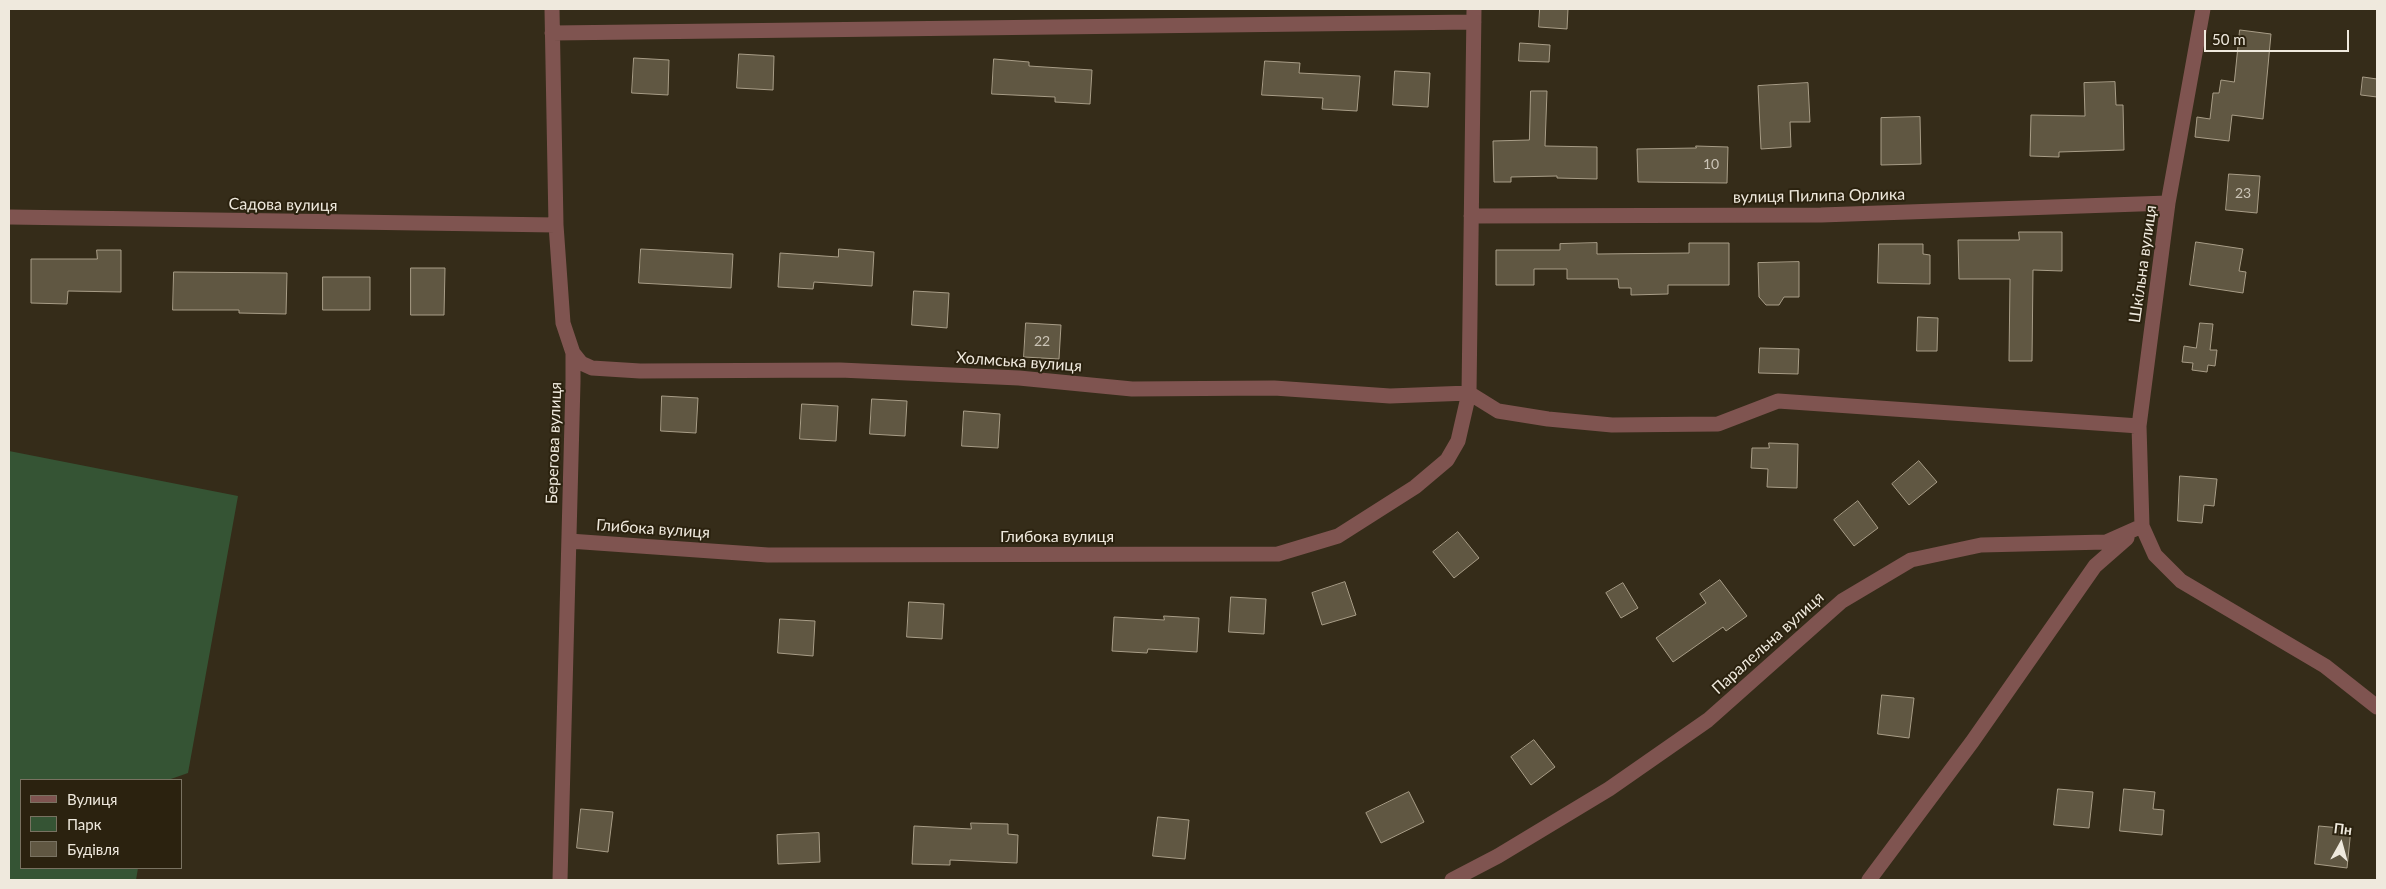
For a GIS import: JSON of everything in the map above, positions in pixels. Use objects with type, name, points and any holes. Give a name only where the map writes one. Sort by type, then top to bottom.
[{"type":"street","name":"Берегова вулиця","points":[[552,9],[556,226],[564,323],[573,353],[560,880]]},
{"type":"street","name":"Шкільна вулиця","points":[[2142,526],[2139,426],[2168,203],[2203,9]]},
{"type":"street","points":[[552,33],[1474,16]]},
{"type":"street","name":"Глибока вулиця","points":[[569,541],[768,555],[1278,554],[1338,536],[1414,487],[1447,460],[1458,441],[1468,393],[1474,16]]},
{"type":"street","name":"вулиця Пилипа Орлика","points":[[1471,216],[1821,215],[2168,203]]},
{"type":"street","name":"Садова вулиця","points":[[9,217],[556,226]]},
{"type":"street","name":"Холмська вулиця","points":[[573,353],[581,364],[592,368],[640,371],[840,370],[1019,378],[1132,389],[1274,388],[1390,396],[1468,393]]},
{"type":"street","points":[[1468,393],[1498,411],[1548,419],[1612,425],[1718,424],[1778,401],[2139,426]]},
{"type":"street","points":[[1869,880],[1972,742],[2095,566],[2142,526],[2155,555],[2181,581],[2325,666],[2377,707]]},
{"type":"street","name":"Паралельна вулиця","points":[[1452,880],[1498,856],[1609,789],[1700,725],[1842,601],[1910,560],[1981,545],[2106,542],[2142,526]]},
{"type":"green space","points":[[9,451],[238,496],[188,773],[171,779],[20,779],[20,869],[138,869],[136,880],[9,880]]},
{"type":"building","points":[[1540,9],[1568,9],[1567,29],[1539,27]]},
{"type":"building","points":[[2240,30],[2271,34],[2263,119],[2232,115],[2229,141],[2195,137],[2197,117],[2210,119],[2213,93],[2219,93],[2221,80],[2234,82]]},
{"type":"building","points":[[1520,43],[1550,45],[1549,62],[1519,61]]},
{"type":"building","points":[[739,54],[774,56],[773,90],[737,88]]},
{"type":"building","points":[[634,58],[669,60],[668,95],[632,93]]},
{"type":"building","points":[[994,59],[1029,62],[1029,66],[1092,70],[1090,104],[1055,102],[1055,97],[992,94]]},
{"type":"building","points":[[1265,61],[1300,63],[1299,73],[1360,76],[1357,111],[1322,109],[1323,98],[1262,95]]},
{"type":"building","points":[[1395,71],[1430,73],[1428,107],[1393,105]]},
{"type":"building","points":[[2363,77],[2377,79],[2377,97],[2361,95]]},
{"type":"building","points":[[2115,82],[2116,105],[2123,105],[2124,150],[2059,152],[2059,157],[2030,156],[2031,115],[2085,116],[2084,83]]},
{"type":"building","points":[[1808,83],[1810,122],[1790,122],[1791,147],[1761,149],[1758,86]]},
{"type":"building","points":[[1531,91],[1547,91],[1545,146],[1597,147],[1597,179],[1557,178],[1557,176],[1511,177],[1511,182],[1494,182],[1493,141],[1529,140]]},
{"type":"building","points":[[1920,117],[1921,164],[1881,165],[1881,118]]},
{"type":"building","points":[[1696,146],[1728,147],[1727,183],[1638,182],[1637,149],[1696,148]]},
{"type":"building","points":[[2229,174],[2260,176],[2257,213],[2226,210]]},
{"type":"building","points":[[2019,232],[2062,232],[2062,271],[2033,270],[2032,361],[2009,361],[2010,279],[1959,279],[1958,240],[2019,240]]},
{"type":"building","points":[[2196,242],[2243,249],[2239,271],[2246,272],[2243,293],[2190,285]]},
{"type":"building","points":[[1597,243],[1597,254],[1689,253],[1689,243],[1729,243],[1729,285],[1668,285],[1668,294],[1631,295],[1631,288],[1619,288],[1618,279],[1567,279],[1567,269],[1534,269],[1534,285],[1496,285],[1496,250],[1560,250],[1560,244]]},
{"type":"building","points":[[1879,244],[1923,244],[1923,254],[1930,255],[1930,284],[1878,283]]},
{"type":"building","points":[[641,249],[733,254],[731,288],[639,283]]},
{"type":"building","points":[[839,249],[874,252],[872,286],[814,282],[813,289],[778,287],[780,253],[838,257]]},
{"type":"building","points":[[97,250],[121,250],[121,292],[68,291],[67,304],[31,303],[31,259],[97,259]]},
{"type":"building","points":[[1799,262],[1799,297],[1784,297],[1779,305],[1766,305],[1759,297],[1758,263]]},
{"type":"building","points":[[411,268],[445,268],[444,315],[411,315]]},
{"type":"building","points":[[174,272],[287,273],[286,314],[239,313],[239,310],[173,310]]},
{"type":"building","points":[[323,277],[370,277],[370,310],[323,310]]},
{"type":"building","points":[[914,291],[949,293],[947,328],[912,325]]},
{"type":"building","points":[[1918,317],[1938,318],[1937,351],[1917,351]]},
{"type":"building","points":[[1026,323],[1061,325],[1059,359],[1024,357]]},
{"type":"building","points":[[2200,323],[2213,324],[2210,350],[2217,350],[2215,366],[2208,365],[2207,372],[2192,370],[2193,363],[2182,362],[2184,346],[2196,348]]},
{"type":"building","points":[[1760,348],[1799,349],[1798,374],[1759,373]]},
{"type":"building","points":[[662,396],[698,398],[696,433],[661,431]]},
{"type":"building","points":[[872,399],[907,401],[905,436],[870,434]]},
{"type":"building","points":[[802,404],[838,406],[836,441],[800,439]]},
{"type":"building","points":[[964,411],[1000,414],[998,448],[962,446]]},
{"type":"building","points":[[1769,443],[1798,444],[1797,488],[1767,487],[1768,469],[1751,468],[1752,448],[1769,448]]},
{"type":"building","points":[[1919,461],[1937,482],[1909,505],[1892,484]]},
{"type":"building","points":[[2180,476],[2217,479],[2214,506],[2204,505],[2202,523],[2178,521]]},
{"type":"building","points":[[1858,501],[1878,528],[1854,546],[1834,520]]},
{"type":"building","points":[[1458,532],[1479,558],[1454,578],[1433,552]]},
{"type":"building","points":[[1720,580],[1747,616],[1726,631],[1723,627],[1673,662],[1656,638],[1706,603],[1700,594]]},
{"type":"building","points":[[1345,582],[1356,615],[1322,625],[1312,593]]},
{"type":"building","points":[[1623,583],[1638,608],[1621,618],[1606,593]]},
{"type":"building","points":[[1231,597],[1266,599],[1264,634],[1229,632]]},
{"type":"building","points":[[909,602],[944,604],[942,639],[907,637]]},
{"type":"building","points":[[1164,616],[1199,618],[1197,652],[1148,649],[1147,653],[1112,651],[1114,617],[1164,620]]},
{"type":"building","points":[[780,619],[815,621],[813,656],[778,653]]},
{"type":"building","points":[[1882,695],[1914,698],[1909,738],[1878,734]]},
{"type":"building","points":[[1534,740],[1555,767],[1531,785],[1511,757]]},
{"type":"building","points":[[2058,789],[2093,792],[2089,828],[2054,825]]},
{"type":"building","points":[[2124,789],[2155,792],[2153,809],[2164,810],[2162,835],[2120,831]]},
{"type":"building","points":[[1409,792],[1424,822],[1381,843],[1366,813]]},
{"type":"building","points":[[581,809],[613,812],[608,852],[577,848]]},
{"type":"building","points":[[1158,817],[1189,820],[1185,859],[1153,856]]},
{"type":"building","points":[[971,823],[1008,824],[1008,834],[1018,835],[1017,863],[950,860],[950,865],[912,864],[914,826],[971,829]]},
{"type":"building","points":[[2319,826],[2351,829],[2347,868],[2315,864]]},
{"type":"building","points":[[819,833],[820,862],[778,864],[777,835]]}]
